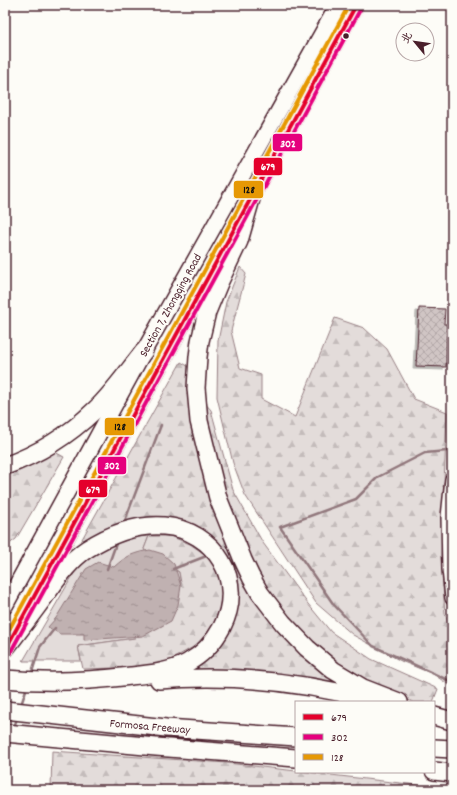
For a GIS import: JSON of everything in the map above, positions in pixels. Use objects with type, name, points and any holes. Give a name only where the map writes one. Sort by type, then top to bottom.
[{"type":"highway","points":[[252,199],[239,241],[218,283],[207,312],[198,356],[196,388],[199,421],[218,498],[240,554],[251,577],[283,624],[307,648],[333,670],[363,688],[396,701]]},
{"type":"highway","points":[[5,466],[25,459],[50,446],[73,429],[96,409],[144,351]]},
{"type":"highway","points":[[5,649],[57,578],[74,560],[96,544],[128,530],[153,526],[178,528],[200,538],[220,559],[230,586],[230,605],[218,634],[203,652],[179,667],[153,674],[110,679]]},
{"type":"highway","points":[[5,679],[110,679],[140,681],[178,678],[213,678],[270,681],[330,690],[375,701]]},
{"type":"highway","name":"Formosa Freeway","points":[[5,710],[166,728],[295,737]]},
{"type":"highway","points":[[435,716],[452,721]]},
{"type":"highway","name":"Formosa Freeway","points":[[5,733],[295,758]]},
{"type":"main road","name":"Section 7, Zhongqing Road","points":[[5,606],[144,351],[338,5]]},
{"type":"main road","name":"Section 7, Zhongqing Road","points":[[5,649],[252,199],[356,5]]},
{"type":"street","points":[[452,480],[448,517],[449,569],[452,598]]},
{"type":"green space","points":[[240,267],[246,274],[231,331],[240,368],[261,375],[261,399],[295,417],[335,318],[364,328],[387,349],[414,399],[447,412],[441,556],[445,614],[452,631],[452,687],[433,674],[401,661],[353,635],[316,603],[245,495],[233,463],[217,397],[218,341],[226,302]]},
{"type":"green space","points":[[181,362],[191,368],[190,398],[254,591],[346,684],[344,689],[197,672],[198,662],[235,593],[194,529],[173,518],[151,516],[133,521],[86,544],[82,539]]},
{"type":"green space","points":[[203,401],[211,410],[233,490],[263,543],[308,604],[331,632],[371,659],[438,689],[433,701],[411,701],[366,683],[330,661],[281,615],[251,560],[228,504],[210,441]]},
{"type":"green space","points":[[53,451],[64,457],[16,539],[5,547],[5,472]]},
{"type":"green space","points":[[149,536],[144,549],[179,572],[181,583],[177,603],[159,627],[135,638],[78,646],[81,661],[23,661],[80,563],[126,538]]},
{"type":"green space","points":[[149,536],[170,536],[190,544],[206,555],[213,564],[221,581],[222,603],[214,625],[195,646],[165,663],[146,667],[83,669],[78,646],[135,638],[159,627],[177,603],[181,583],[179,572],[165,562],[149,559],[144,549]]},
{"type":"green space","points":[[52,751],[227,763],[295,771],[295,773],[314,773],[452,789],[452,790],[51,790]]},
{"type":"water","points":[[150,550],[163,554],[174,564],[181,586],[178,605],[171,621],[143,636],[84,640],[84,634],[60,634],[48,627],[56,618],[86,569],[98,562],[114,567],[122,560],[130,556],[139,552]]},
{"type":"building","points":[[419,308],[445,309],[444,324],[447,324],[446,367],[416,366]]},
{"type":"waterway","points":[[123,526],[161,425]]},
{"type":"waterway","points":[[447,451],[425,453],[378,477],[356,499],[280,527],[334,605],[373,646],[452,682]]},
{"type":"waterway","points":[[107,569],[117,541]]},
{"type":"waterway","points":[[173,569],[209,555]]},
{"type":"waterway","points":[[31,675],[40,647],[55,628]]},
{"type":"waterway","points":[[21,705],[27,687]]},
{"type":"waterway","points":[[14,728],[17,718]]},
{"type":"waterway","points":[[5,755],[10,740]]},
{"type":"transit line","name":"128","points":[[5,637],[349,5]]},
{"type":"transit line","name":"679","points":[[5,650],[356,5]]},
{"type":"transit line","name":"302","points":[[10,653],[361,8]]}]
